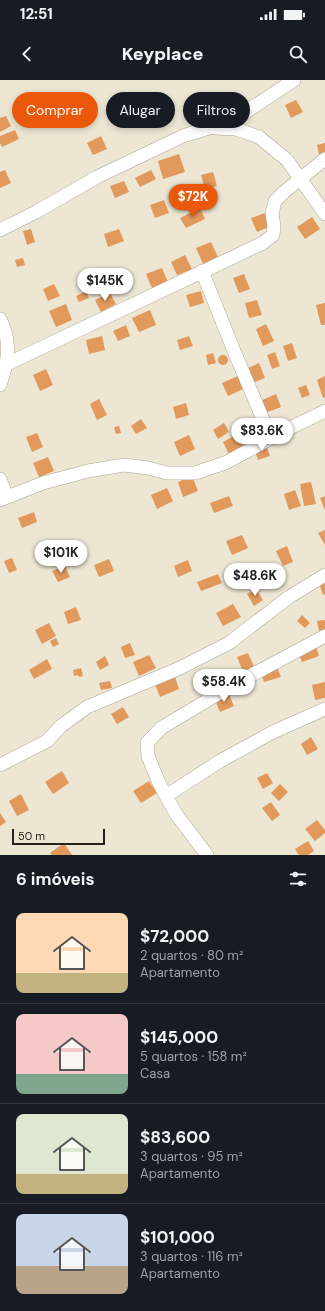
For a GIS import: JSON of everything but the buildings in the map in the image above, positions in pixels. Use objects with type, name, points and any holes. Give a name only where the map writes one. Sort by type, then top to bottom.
[{"type":"street","points":[[250,109],[294,80]]},
{"type":"street","points":[[0,230],[36,212],[97,177],[183,136],[212,128],[236,129],[259,137],[287,160],[325,214]]},
{"type":"street","points":[[7,364],[263,242],[272,235],[274,226],[272,214],[275,201],[325,159]]},
{"type":"street","points":[[202,271],[271,438]]},
{"type":"street","points":[[0,319],[8,344],[7,364],[0,385]]},
{"type":"street","points":[[0,479],[3,498],[43,483],[88,471],[124,465],[148,468],[167,473],[195,473],[225,463],[325,411]]},
{"type":"street","points":[[0,765],[47,741],[61,726],[87,707],[180,668],[229,643],[289,597],[325,575]]},
{"type":"street","points":[[207,855],[176,814],[159,783],[148,756],[147,743],[161,728],[231,686],[325,636]]},
{"type":"street","points":[[166,796],[226,758],[273,732],[325,709]]}]
